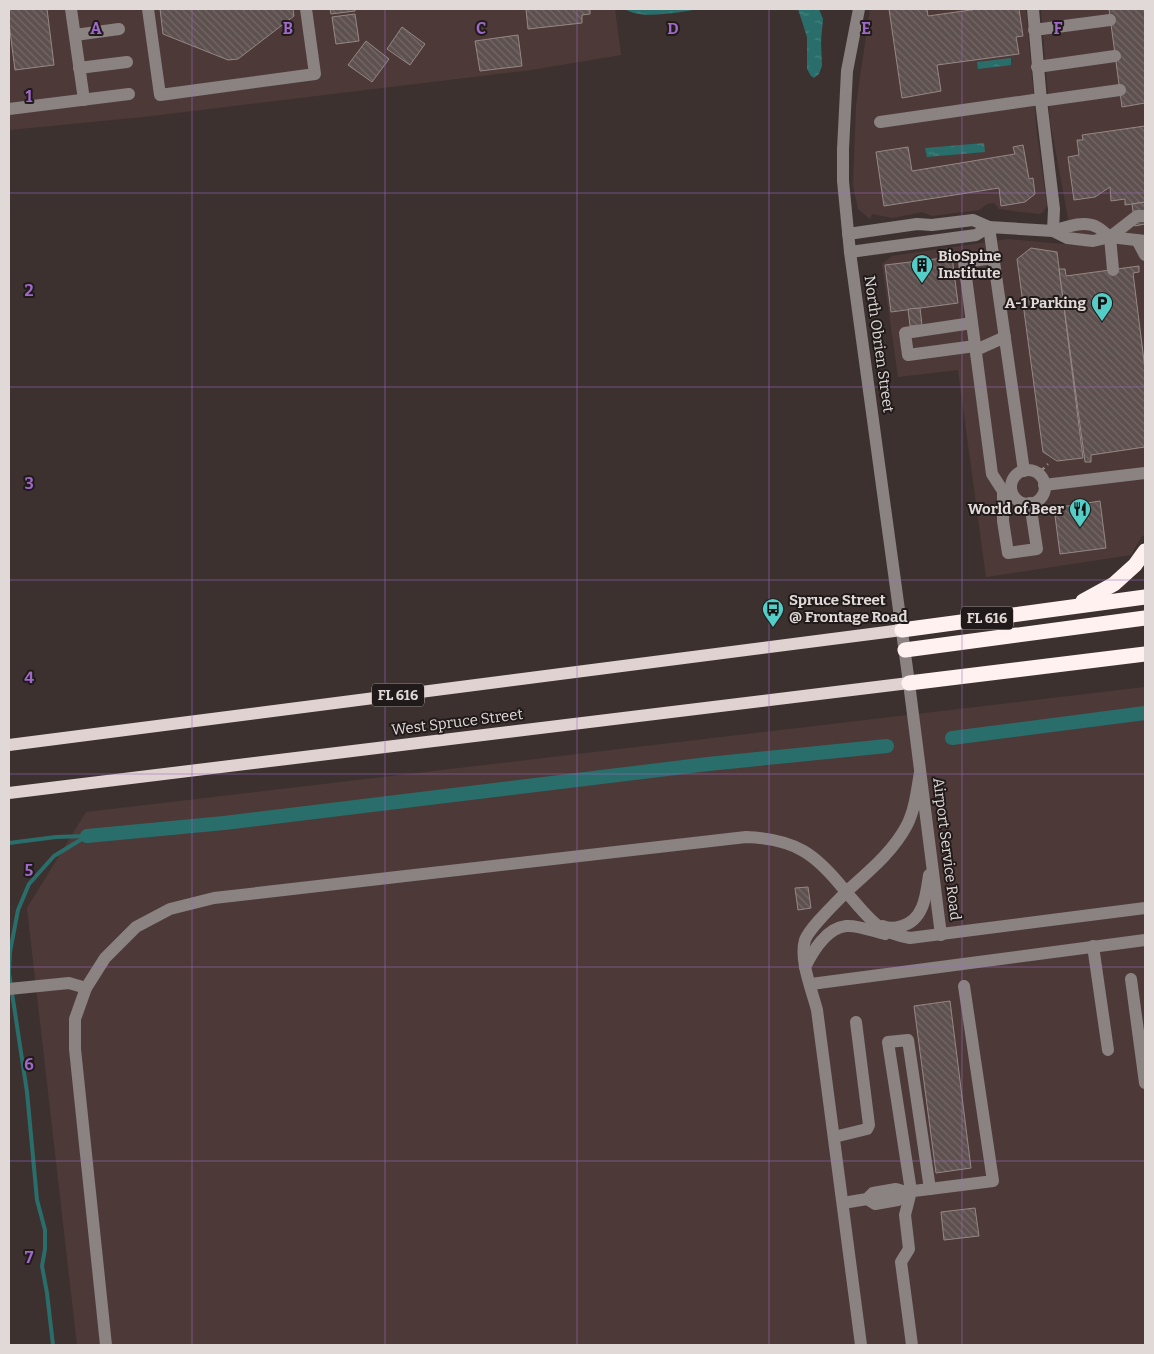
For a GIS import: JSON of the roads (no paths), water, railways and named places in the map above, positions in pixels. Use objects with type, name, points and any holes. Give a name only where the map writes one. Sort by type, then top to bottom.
[{"type":"highway","points":[[1072,606],[1114,584],[1135,565],[1145,551]]},
{"type":"highway","name":"FL 616","points":[[902,630],[1145,597]]},
{"type":"highway","points":[[905,650],[1145,618]]},
{"type":"highway","points":[[909,683],[1145,654]]},
{"type":"main road","name":"FL 616","points":[[9,745],[902,630]]},
{"type":"main road","name":"West Spruce Street","points":[[9,793],[909,683]]},
{"type":"street","points":[[71,9],[84,100]]},
{"type":"street","points":[[148,9],[160,95],[315,74],[306,9]]},
{"type":"street","name":"North Obrien Street","points":[[859,9],[846,71],[843,181],[850,252],[909,683]]},
{"type":"street","points":[[1033,9],[1040,100],[1054,209],[1053,232]]},
{"type":"street","points":[[1034,30],[1110,20]]},
{"type":"street","points":[[75,35],[119,28]]},
{"type":"street","points":[[1037,67],[1115,56]]},
{"type":"street","points":[[79,68],[127,62]]},
{"type":"street","points":[[880,122],[1120,90]]},
{"type":"street","points":[[9,110],[129,94]]},
{"type":"street","points":[[1110,237],[1137,216],[1145,216]]},
{"type":"street","points":[[848,234],[917,224],[932,225],[973,220],[989,226],[1053,232],[1072,224],[1096,226],[1110,237],[1141,240],[1145,255]]},
{"type":"street","points":[[850,252],[976,235],[989,226]]},
{"type":"street","points":[[989,226],[1024,471]]},
{"type":"street","points":[[1110,237],[1113,270]]},
{"type":"street","points":[[994,258],[964,262],[992,474],[1022,503],[1030,503],[1042,496],[1041,479]]},
{"type":"street","points":[[972,323],[905,332],[908,355],[976,348],[1005,337]]},
{"type":"street","points":[[1030,503],[1037,549],[1008,553],[1003,522],[1007,490],[1014,476],[1029,470],[1041,479],[1145,473]]},
{"type":"street","name":"Airport Service Road","points":[[909,683],[941,935],[1145,908]]},
{"type":"street","points":[[861,1345],[817,1010],[805,967],[804,947],[808,934],[846,892],[891,848],[907,825],[915,803],[920,772]]},
{"type":"street","points":[[106,1345],[75,1049],[75,1019],[86,988],[104,958],[136,926],[170,909],[214,898],[746,837],[785,842],[805,852],[830,872],[872,921],[883,930],[900,936]]},
{"type":"street","points":[[872,921],[888,928],[909,924],[916,918],[923,905],[932,862]]},
{"type":"street","points":[[805,967],[819,943],[830,932],[844,926],[857,926],[910,938],[941,935]]},
{"type":"street","points":[[810,984],[1145,940]]},
{"type":"street","points":[[1093,946],[1108,1050]]},
{"type":"street","points":[[1131,979],[1145,1082]]},
{"type":"street","points":[[9,989],[69,983],[86,988]]},
{"type":"street","points":[[843,1203],[868,1200],[875,1204],[898,1200],[909,1191],[993,1181],[964,986]]},
{"type":"street","points":[[834,1137],[866,1129],[869,1125],[856,1022]]},
{"type":"street","points":[[912,1345],[901,1262],[909,1250],[905,1214],[909,1191],[888,1042],[908,1040],[930,1188]]},
{"type":"water","points":[[625,9],[702,9],[651,15],[633,13]]},
{"type":"water","points":[[798,9],[819,9],[823,19],[821,41],[822,66],[819,74],[814,78],[807,69],[807,37]]},
{"type":"water","points":[[1011,58],[1011,65],[978,69],[977,62]]},
{"type":"water","points":[[984,143],[985,152],[927,157],[925,148]]},
{"type":"waterway","points":[[952,738],[1145,713]]},
{"type":"waterway","points":[[87,836],[224,823],[708,764],[887,746]]},
{"type":"waterway","points":[[9,843],[56,837],[86,836]]},
{"type":"waterway","points":[[53,1345],[42,1266],[45,1249],[45,1230],[37,1200],[27,1092],[9,973],[10,952],[18,910],[29,884],[54,856],[87,836]]},
{"type":"place","name":"BioSpine Institute","points":[[922,284]]},
{"type":"place","name":"A-1 Parking","points":[[1102,322]]},
{"type":"place","name":"World of Beer","points":[[1080,528]]},
{"type":"place","name":"Spruce Street @ Frontage Road","points":[[773,628]]}]
